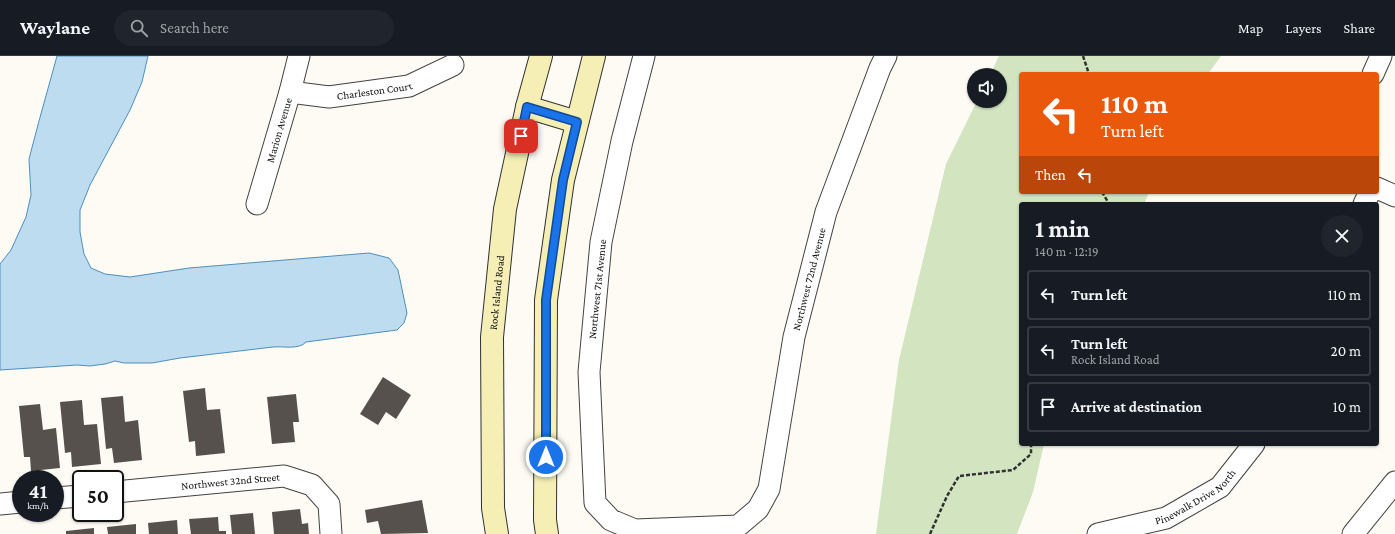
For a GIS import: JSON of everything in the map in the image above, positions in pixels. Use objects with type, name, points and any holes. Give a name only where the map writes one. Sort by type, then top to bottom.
[{"type":"main road","name":"Rock Island Road","points":[[497,534],[493,508],[492,337],[505,209],[527,107],[541,56]]},
{"type":"main road","points":[[547,534],[545,520],[546,300],[563,180],[594,56]]},
{"type":"main road","points":[[527,107],[577,122]]},
{"type":"street","name":"Marion Avenue","points":[[257,204],[299,56]]},
{"type":"street","name":"Northwest 71st Avenue","points":[[644,56],[622,141],[601,242],[590,372],[594,503],[611,520],[635,530],[738,526],[758,509]]},
{"type":"street","name":"Northwest 72nd Avenue","points":[[758,509],[769,489],[794,337],[826,212],[880,68],[886,56]]},
{"type":"street","points":[[1374,72],[1381,56]]},
{"type":"street","name":"Charleston Court","points":[[290,92],[329,97],[409,86],[453,65]]},
{"type":"street","points":[[1379,189],[1395,196]]},
{"type":"street","name":"Pinewalk Drive North","points":[[1098,534],[1166,518],[1220,487],[1252,446]]},
{"type":"street","name":"Northwest 32nd Street","points":[[124,491],[284,476],[312,485],[329,504],[331,534]]},
{"type":"street","points":[[1353,534],[1395,482]]},
{"type":"street","points":[[0,504],[12,503]]},
{"type":"path","points":[[1083,56],[1088,72]]},
{"type":"path","points":[[930,534],[947,496],[959,476],[1013,470],[1031,454],[1032,446]]},
{"type":"green space","points":[[999,56],[1221,56],[1209,72],[1019,72],[1019,194],[1148,194],[1145,202],[1019,202],[1019,446],[1044,446],[1033,492],[1017,534],[876,534],[899,360],[946,164],[974,108],[1007,108],[1007,68],[993,68]]},
{"type":"water","points":[[57,56],[148,56],[142,82],[130,110],[90,185],[80,210],[80,232],[84,254],[91,268],[105,274],[130,277],[189,268],[369,253],[389,258],[398,270],[407,313],[404,323],[397,330],[306,342],[295,347],[273,347],[180,358],[152,363],[124,363],[115,361],[90,366],[77,365],[0,370],[0,264],[11,250],[26,217],[31,195],[29,159]]},
{"type":"building","points":[[383,377],[411,395],[396,419],[386,412],[378,425],[360,414]]},
{"type":"building","points":[[205,388],[207,410],[220,409],[225,453],[196,456],[195,441],[189,442],[183,391]]},
{"type":"building","points":[[296,394],[299,422],[293,422],[295,442],[272,444],[267,397]]},
{"type":"building","points":[[123,396],[125,422],[138,420],[142,460],[114,463],[112,448],[106,449],[101,398]]},
{"type":"building","points":[[82,400],[84,425],[97,424],[101,464],[72,467],[71,452],[65,453],[60,402]]},
{"type":"building","points":[[40,404],[43,430],[56,428],[60,468],[31,470],[30,457],[24,457],[19,406]]},
{"type":"building","points":[[422,500],[428,533],[381,534],[378,521],[367,523],[365,510]]},
{"type":"building","points":[[300,509],[302,524],[308,523],[309,534],[274,534],[272,512]]},
{"type":"building","points":[[253,513],[255,534],[232,534],[230,515]]},
{"type":"building","points":[[218,517],[219,531],[226,531],[226,534],[191,534],[189,519]]},
{"type":"building","points":[[177,520],[178,534],[149,534],[148,523]]},
{"type":"building","points":[[136,524],[136,534],[108,534],[107,527]]},
{"type":"building","points":[[94,528],[94,534],[66,534],[66,531]]},
{"type":"route","points":[[521,136],[527,107],[577,122],[563,180],[546,300],[546,457]]}]
